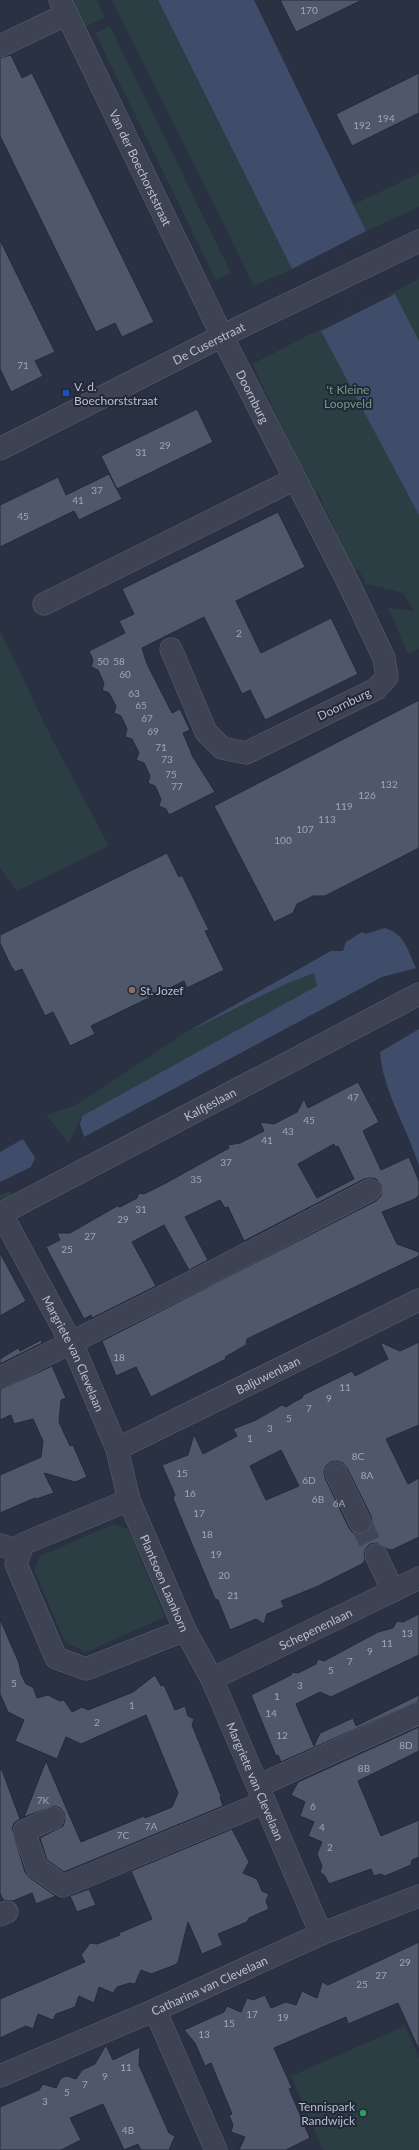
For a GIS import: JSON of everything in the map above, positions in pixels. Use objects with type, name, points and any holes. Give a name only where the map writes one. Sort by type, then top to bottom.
[{"type":"street","points":[[0,46],[63,7]]},
{"type":"street","name":"Van der Boechorststraat","points":[[63,7],[222,336]]},
{"type":"street","name":"De Cuserstraat","points":[[0,449],[222,336],[419,241]]},
{"type":"street","name":"Doornburg","points":[[171,649],[206,732],[222,748],[246,753],[376,688],[387,677],[384,658],[222,336]]},
{"type":"street","points":[[44,604],[294,479]]},
{"type":"street","name":"Kalfjeslaan","points":[[0,1213],[419,994]]},
{"type":"street","points":[[0,1378],[216,1270],[370,1190]]},
{"type":"street","name":"Margriete van Clevelaan","points":[[0,1213],[71,1343],[117,1449],[129,1500]]},
{"type":"street","name":"Baljuwenlaan","points":[[117,1449],[419,1300]]},
{"type":"street","points":[[336,1473],[360,1522]]},
{"type":"street","name":"Plantsoen Laanhorn","points":[[129,1500],[185,1630],[86,1670],[56,1658],[10,1548],[129,1500]]},
{"type":"street","points":[[376,1555],[393,1591]]},
{"type":"street","name":"Schepenenlaan","points":[[212,1679],[419,1578]]},
{"type":"street","name":"Margriete van Clevelaan","points":[[185,1630],[212,1679],[321,1934]]},
{"type":"street","points":[[53,1818],[24,1831],[37,1868],[63,1886],[261,1794],[419,1714]]},
{"type":"street","name":"Catharina van Clevelaan","points":[[0,2076],[155,2010],[321,1934],[419,1896]]},
{"type":"street","points":[[155,2010],[216,2150]]},
{"type":"green space","points":[[68,0],[97,0],[105,17],[81,29]]},
{"type":"green space","points":[[112,0],[158,0],[292,269],[254,286]]},
{"type":"green space","points":[[110,26],[231,273],[216,280],[95,33]]},
{"type":"green space","points":[[419,173],[419,207],[366,231],[353,205]]},
{"type":"green space","name":"'t Kleine Loopveld","points":[[419,279],[419,649],[408,654],[388,608],[414,611],[403,593],[366,584],[358,569],[355,571],[321,501],[322,500],[318,492],[315,494],[252,364]]},
{"type":"green space","points":[[0,630],[49,733],[109,846],[17,891],[0,868]]},
{"type":"green space","points":[[314,973],[318,986],[82,1116],[69,1143],[46,1115],[76,1105],[185,1033],[286,984]]},
{"type":"green space","points":[[9,1191],[13,1197],[0,1204],[0,1195]]},
{"type":"green space","points":[[114,1524],[128,1529],[165,1617],[86,1652],[65,1642],[34,1570],[40,1556]]},
{"type":"green space","name":"Tennispark Randwijck","points":[[405,2026],[419,2058],[419,2150],[323,2150],[291,2076]]},
{"type":"water","points":[[158,0],[254,0],[366,231],[340,253],[363,301],[395,294],[419,341],[419,515],[321,331],[348,308],[325,260],[292,269]]},
{"type":"water","points":[[385,928],[397,934],[405,944],[416,968],[382,977],[84,1137],[80,1124],[82,1116],[317,986],[314,973],[286,984],[185,1033],[331,951],[343,951],[346,942],[362,932],[366,934]]},
{"type":"water","points":[[419,1029],[419,1166],[390,1095],[382,1067],[380,1052]]},
{"type":"water","points":[[23,1139],[35,1158],[31,1167],[0,1182],[0,1152]]},
{"type":"pier","points":[[366,231],[340,253],[363,301],[395,294],[321,331],[348,308],[325,260],[292,269]]},
{"type":"building","points":[[280,0],[362,0],[296,32]]},
{"type":"building","points":[[11,55],[22,78],[32,73],[154,322],[122,337],[115,323],[96,332],[0,136],[0,58]]},
{"type":"building","points":[[419,73],[419,113],[352,146],[336,114]]},
{"type":"building","points":[[0,240],[55,352],[35,361],[43,376],[11,392],[0,369]]},
{"type":"building","points":[[197,409],[213,442],[117,489],[101,456]]},
{"type":"building","points":[[109,474],[122,499],[79,520],[74,511],[0,547],[0,505],[58,477],[66,495]]},
{"type":"building","points":[[278,512],[305,567],[236,601],[261,653],[331,618],[358,674],[265,720],[250,690],[242,694],[204,617],[142,648],[147,664],[172,713],[180,709],[190,730],[183,733],[193,757],[215,792],[169,815],[166,809],[159,806],[161,799],[155,786],[148,783],[150,776],[144,763],[136,760],[139,753],[132,739],[125,737],[127,729],[121,716],[114,713],[116,706],[109,693],[102,690],[104,683],[98,670],[91,667],[93,660],[89,651],[125,633],[119,621],[134,614],[122,589]]},
{"type":"building","points":[[419,700],[419,848],[325,896],[313,896],[297,904],[293,913],[274,922],[214,806]]},
{"type":"building","points":[[167,853],[179,877],[182,875],[209,930],[205,931],[224,970],[187,988],[184,981],[91,1026],[95,1034],[70,1046],[53,1012],[45,1016],[22,969],[15,972],[11,966],[0,943],[0,935]]},
{"type":"building","points":[[358,1082],[379,1122],[363,1131],[381,1170],[409,1157],[419,1181],[419,1195],[415,1199],[382,1212],[397,1244],[419,1252],[419,1256],[247,1339],[246,1345],[225,1357],[226,1359],[151,1397],[136,1367],[116,1376],[102,1341],[376,1201],[381,1196],[381,1185],[376,1179],[364,1179],[244,1241],[228,1207],[225,1208],[220,1200],[185,1217],[208,1260],[189,1270],[164,1225],[132,1242],[156,1286],[92,1318],[91,1315],[84,1319],[46,1247],[60,1240],[57,1233],[70,1233],[117,1206],[120,1207],[137,1198],[139,1193],[144,1194],[166,1183],[229,1148],[228,1145],[240,1143],[264,1131],[260,1122],[274,1124],[297,1112],[304,1099],[308,1108]],"holes":[[[334,1144],[335,1147],[338,1146],[354,1179],[317,1198],[298,1164]]]},
{"type":"building","points":[[0,1253],[26,1301],[0,1316]]},
{"type":"building","points":[[41,1340],[42,1343],[0,1364],[0,1359],[18,1348],[20,1351]]},
{"type":"building","points":[[380,1342],[400,1351],[419,1342],[419,1425],[386,1439],[408,1484],[419,1478],[419,1537],[392,1550],[387,1549],[377,1543],[370,1544],[366,1548],[364,1554],[365,1560],[362,1564],[316,1587],[281,1601],[284,1607],[267,1614],[264,1624],[256,1619],[230,1630],[218,1600],[215,1599],[179,1513],[173,1498],[175,1495],[162,1465],[188,1455],[194,1434],[203,1454],[237,1436],[233,1429],[256,1420],[282,1405],[286,1407],[302,1398],[303,1395],[352,1371],[355,1376],[388,1359]],"holes":[[[281,1450],[299,1486],[266,1500],[250,1466]],[[337,1461],[343,1463],[347,1468],[371,1516],[371,1529],[365,1533],[353,1533],[349,1528],[325,1478],[324,1472],[326,1466],[331,1462]]]},
{"type":"building","points":[[52,1366],[66,1398],[61,1400],[59,1422],[70,1446],[73,1445],[87,1477],[75,1482],[44,1473],[54,1493],[36,1499],[35,1498],[0,1513],[0,1475],[41,1457],[43,1441],[33,1419],[14,1424],[11,1415],[0,1420],[0,1390]]},
{"type":"building","points":[[419,1614],[419,1655],[331,1697],[320,1692],[296,1704],[314,1746],[320,1733],[353,1718],[356,1726],[419,1695],[419,1701],[281,1762],[278,1755],[276,1756],[251,1695],[291,1675],[292,1672],[298,1673],[316,1664],[318,1659],[324,1661],[378,1632],[393,1628],[397,1621],[403,1622]]},
{"type":"building","points":[[0,1619],[19,1663],[21,1674],[26,1684],[33,1687],[37,1698],[48,1695],[60,1701],[64,1700],[72,1712],[82,1707],[88,1710],[133,1692],[155,1675],[161,1686],[164,1685],[175,1710],[185,1706],[188,1716],[194,1719],[192,1725],[221,1796],[223,1806],[64,1872],[47,1860],[40,1838],[63,1826],[65,1820],[64,1813],[60,1808],[54,1806],[24,1817],[46,1761],[81,1842],[144,1816],[145,1818],[172,1807],[178,1793],[146,1715],[81,1744],[66,1737],[57,1759],[15,1741],[24,1720],[8,1712],[0,1694]]},
{"type":"building","points":[[419,1727],[419,1751],[358,1781],[381,1836],[419,1820],[419,1857],[412,1860],[411,1865],[385,1876],[380,1874],[374,1876],[371,1869],[329,1884],[325,1876],[320,1872],[322,1866],[317,1854],[322,1842],[308,1836],[314,1822],[300,1816],[305,1802],[291,1795],[298,1782]]},
{"type":"building","points":[[0,1770],[2,1770],[20,1819],[14,1823],[12,1829],[25,1872],[30,1878],[56,1896],[36,1904],[32,1893],[13,1901],[3,1900],[0,1893]]},
{"type":"building","points":[[232,1829],[249,1862],[243,1873],[257,1879],[262,1891],[269,1894],[266,1901],[269,1909],[249,1918],[247,1922],[218,1934],[223,1945],[202,1954],[188,1922],[178,1962],[175,1965],[151,1974],[141,1970],[135,1984],[130,1983],[117,1987],[113,1993],[99,1987],[94,2003],[79,1996],[75,2007],[56,2014],[53,2020],[38,2014],[33,2029],[26,2026],[0,2038],[0,1999],[85,1962],[81,1955],[90,1943],[97,1944],[120,1935],[119,1933],[152,1919],[131,1871]]},
{"type":"building","points":[[89,1889],[96,1905],[77,1912],[70,1896]]},
{"type":"building","points":[[419,1942],[419,2050],[398,2003],[348,2024],[346,2017],[274,2048],[292,2088],[289,2089],[310,2138],[286,2150],[239,2150],[245,2137],[231,2132],[233,2125],[229,2115],[232,2114],[211,2063],[205,2066],[195,2043],[184,2030],[224,2012],[227,2006],[241,2012],[247,1998],[253,2000],[265,1995],[271,2008],[286,2002],[296,2005],[302,1991],[317,1998],[322,1982],[328,1985]]},
{"type":"building","points":[[106,2045],[113,2060],[140,2047],[139,2065],[169,2133],[175,2136],[169,2150],[141,2150],[138,2144],[124,2150],[103,2104],[70,2118],[81,2140],[61,2150],[0,2150],[0,2107],[39,2090],[43,2084],[56,2088],[61,2078],[67,2076],[76,2079],[82,2070],[95,2064]]},
{"type":"tunnel","points":[[360,1522],[376,1555]]},
{"type":"place","name":"V. d. Boechorststraat","points":[[66,393]]},
{"type":"place","name":"St. Jozef","points":[[132,990]]},
{"type":"place","name":"Tennispark Randwijck","points":[[363,2113]]}]
